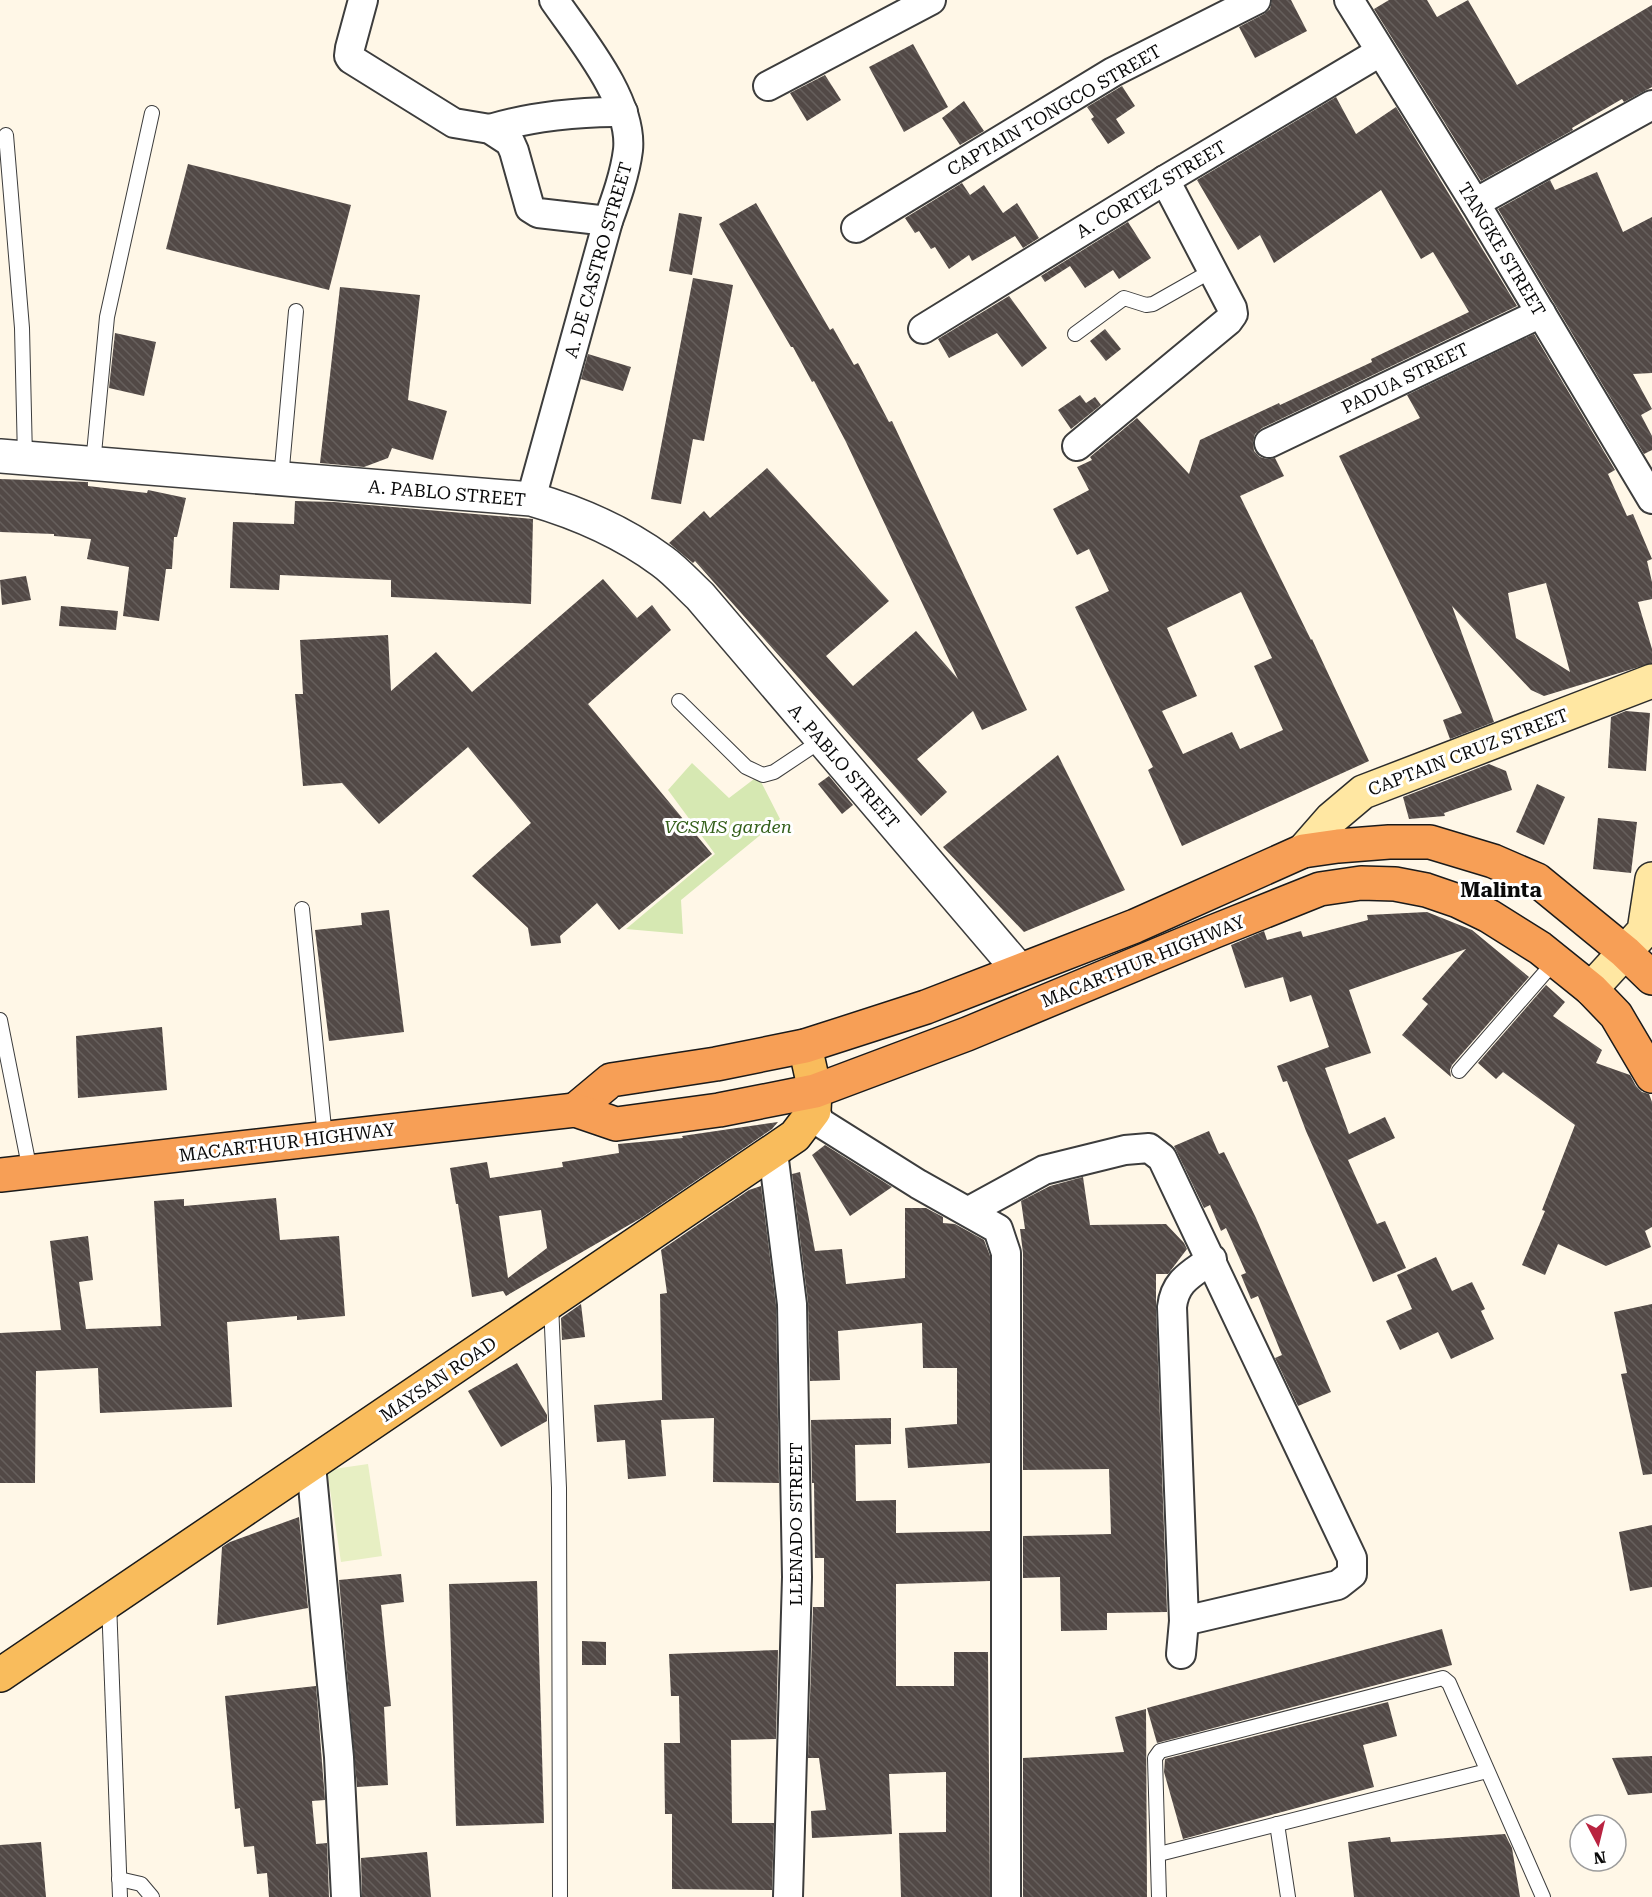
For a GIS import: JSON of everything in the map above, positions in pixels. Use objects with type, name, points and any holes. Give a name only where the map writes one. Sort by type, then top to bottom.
[{"type":"highway","name":"MACARTHUR HIGHWAY","points":[[574,1110],[611,1080],[716,1064],[805,1046],[926,1007],[1135,926],[1303,851],[1338,846],[1430,842],[1493,861],[1537,880],[1625,952],[1652,978]]},
{"type":"highway","name":"MACARTHUR HIGHWAY","points":[[15,1173],[574,1110],[616,1124],[719,1110],[815,1101],[967,1034],[1215,931],[1320,890],[1361,883],[1395,884],[1426,890],[1458,901],[1489,916],[1540,948],[1591,989],[1616,1015],[1652,1076]]},
{"type":"main road","name":"CAPTAIN CRUZ STREET","points":[[1303,851],[1331,819],[1364,792],[1652,681]]},
{"type":"main road","points":[[1591,989],[1644,932],[1652,879]]},
{"type":"main road","points":[[805,1046],[815,1101]]},
{"type":"main road","name":"MAYSAN ROAD","points":[[0,1675],[773,1152],[795,1136],[815,1101]]},
{"type":"street","points":[[363,0],[350,48],[351,59],[454,123],[490,129],[510,142],[530,208],[538,213],[608,221]]},
{"type":"street","name":"A. DE CASTRO STREET","points":[[531,500],[608,221],[618,193],[628,149],[623,112],[607,77],[555,0]]},
{"type":"street","points":[[768,86],[931,0]]},
{"type":"street","name":"CAPTAIN TONGCO STREET","points":[[856,228],[1113,72],[1256,0]]},
{"type":"street","name":"TANGKE STREET","points":[[1349,0],[1475,203],[1652,499]]},
{"type":"street","name":"A. CORTEZ STREET","points":[[923,329],[1165,180],[1380,52]]},
{"type":"street","points":[[1475,203],[1652,105]]},
{"type":"street","points":[[490,129],[506,124],[595,111],[623,112]]},
{"type":"street","points":[[1077,446],[1228,321],[1233,314],[1213,270],[1165,180]]},
{"type":"street","name":"PADUA STREET","points":[[1269,443],[1541,314]]},
{"type":"street","name":"A. PABLO STREET","points":[[12,457],[531,500],[587,519],[615,532],[663,561],[700,596],[1019,970]]},
{"type":"street","points":[[815,1101],[821,1123],[918,1184],[998,1229],[1006,1253],[1006,1897]]},
{"type":"street","points":[[969,1211],[1044,1170],[1125,1150],[1149,1148],[1162,1158],[1212,1259],[1352,1558],[1352,1574],[1338,1585],[1184,1621]]},
{"type":"street","name":"LLENADO STREET","points":[[773,1152],[792,1305],[797,1577],[788,1897]]},
{"type":"street","points":[[1180,1654],[1184,1621],[1172,1307],[1173,1295],[1178,1284],[1212,1259]]},
{"type":"street","points":[[311,1465],[339,1757],[346,1897]]},
{"type":"lane","points":[[93,464],[107,317],[152,113]]},
{"type":"lane","points":[[6,135],[22,328],[12,457]]},
{"type":"lane","points":[[1075,334],[1124,298],[1146,305],[1154,304],[1213,270]]},
{"type":"lane","points":[[281,479],[296,311]]},
{"type":"lane","points":[[679,701],[746,767],[763,775],[774,772],[822,740]]},
{"type":"lane","points":[[302,909],[325,1138]]},
{"type":"lane","points":[[1459,1071],[1555,960]]},
{"type":"lane","points":[[0,1020],[5,1076],[20,1118],[15,1173]]},
{"type":"lane","points":[[551,1302],[559,1488],[560,1897]]},
{"type":"lane","points":[[109,1602],[120,1897]]},
{"type":"lane","points":[[1159,1897],[1155,1758],[1160,1751],[1443,1678],[1449,1683],[1543,1897]]},
{"type":"lane","points":[[1159,1854],[1487,1771]]},
{"type":"lane","points":[[1277,1824],[1288,1897]]},
{"type":"lane","points":[[119,1879],[141,1884],[152,1897]]},
{"type":"green space","name":"VCSMS garden","points":[[692,763],[729,798],[758,776],[780,819],[681,900],[683,934],[626,929],[715,854],[668,790]]},
{"type":"green space","points":[[368,1464],[382,1556],[341,1562],[327,1470]]},
{"type":"building","points":[[1272,0],[1291,0],[1307,31],[1255,58],[1239,27],[1264,14],[1270,9]]},
{"type":"building","points":[[1389,0],[1427,0],[1437,17],[1468,0],[1517,85],[1652,5],[1652,87],[1624,102],[1622,99],[1572,128],[1573,130],[1481,181],[1374,9]]},
{"type":"building","points":[[913,44],[948,107],[904,132],[869,67]]},
{"type":"building","points":[[825,75],[841,100],[807,121],[790,93]]},
{"type":"building","points":[[1122,86],[1135,106],[1116,119],[1125,133],[1108,144],[1091,119],[1094,117],[1087,107]]},
{"type":"building","points":[[1336,97],[1356,134],[1396,107],[1517,306],[1262,428],[1255,434],[1254,451],[1260,457],[1275,458],[1284,476],[1240,496],[1312,639],[1369,761],[1182,846],[1148,770],[1153,767],[1075,607],[1109,591],[1089,549],[1077,555],[1053,509],[1089,490],[1077,467],[1092,460],[1090,457],[1137,418],[1189,474],[1200,440],[1372,362],[1371,359],[1469,312],[1433,252],[1421,259],[1381,190],[1274,263],[1260,235],[1238,250],[1197,180]],"holes":[[[1241,592],[1272,658],[1254,666],[1283,730],[1240,749],[1232,732],[1183,754],[1162,711],[1197,696],[1167,628]]]},
{"type":"building","points":[[964,101],[984,131],[960,145],[942,118]]},
{"type":"building","points":[[188,164],[351,205],[329,290],[166,249]]},
{"type":"building","points":[[1597,172],[1623,232],[1652,217],[1652,373],[1633,374],[1652,409],[1641,415],[1652,436],[1652,450],[1644,454],[1498,209],[1550,180],[1555,190]]},
{"type":"building","points":[[962,183],[970,195],[984,185],[1003,213],[1017,203],[1039,238],[1023,248],[1015,236],[972,261],[969,255],[949,269],[935,247],[931,249],[919,231],[915,233],[905,218]]},
{"type":"building","points":[[756,203],[830,330],[833,328],[854,365],[858,363],[889,422],[892,421],[1027,710],[982,730],[973,711],[917,759],[947,792],[921,816],[695,561],[693,563],[669,543],[704,511],[710,518],[767,468],[889,601],[826,656],[853,686],[916,631],[958,679],[846,442],[814,381],[812,382],[719,224]]},
{"type":"building","points":[[679,213],[702,217],[692,275],[669,271]]},
{"type":"building","points":[[1128,222],[1151,258],[1119,279],[1113,270],[1085,288],[1070,266],[1045,282],[1041,276]]},
{"type":"building","points":[[693,278],[733,285],[704,441],[693,439],[681,504],[651,499]]},
{"type":"building","points":[[340,287],[420,295],[408,400],[447,411],[433,460],[392,448],[388,458],[364,467],[320,463]]},
{"type":"building","points":[[1009,296],[1047,348],[1022,367],[997,333],[949,358],[938,339]]},
{"type":"building","points":[[1105,329],[1121,349],[1106,361],[1090,341]]},
{"type":"building","points":[[115,333],[156,342],[144,396],[109,388]]},
{"type":"building","points":[[1534,334],[1615,470],[1608,474],[1627,516],[1633,514],[1652,559],[1647,561],[1652,582],[1652,599],[1638,602],[1652,649],[1652,663],[1544,696],[1531,690],[1452,606],[1494,722],[1450,739],[1443,720],[1462,713],[1339,456],[1420,418],[1407,395]],"holes":[[[1546,583],[1570,672],[1516,638],[1508,593]]]},
{"type":"building","points":[[588,354],[631,367],[623,391],[581,379]]},
{"type":"building","points":[[1080,395],[1086,403],[1095,397],[1101,405],[1071,429],[1058,410]]},
{"type":"building","points":[[0,479],[88,482],[88,486],[147,493],[148,490],[186,498],[177,537],[174,537],[172,569],[166,569],[159,621],[123,616],[129,567],[87,559],[91,539],[54,536],[54,534],[0,532]]},
{"type":"building","points":[[295,501],[334,502],[533,519],[531,604],[391,597],[391,580],[280,575],[279,590],[230,588],[233,522],[294,524]]},
{"type":"building","points":[[26,576],[31,600],[2,605],[0,580]]},
{"type":"building","points":[[603,579],[637,618],[652,605],[671,630],[588,704],[712,854],[619,930],[597,903],[560,936],[561,943],[531,946],[528,928],[472,876],[531,823],[468,747],[379,824],[342,783],[303,786],[295,694],[303,694],[300,640],[388,635],[391,691],[436,652],[472,692]]},
{"type":"building","points":[[61,606],[118,611],[116,630],[59,626]]},
{"type":"building","points":[[1626,711],[1650,713],[1646,771],[1608,768],[1611,717]]},
{"type":"building","points":[[1058,755],[1125,890],[1024,932],[943,847]]},
{"type":"building","points":[[1489,764],[1506,771],[1512,790],[1444,813],[1445,816],[1409,819],[1403,797]]},
{"type":"building","points":[[829,776],[853,805],[842,814],[818,784]]},
{"type":"building","points":[[1537,784],[1565,797],[1544,845],[1516,832]]},
{"type":"building","points":[[1598,818],[1637,822],[1631,873],[1593,869]]},
{"type":"building","points":[[389,910],[404,1032],[329,1041],[315,930],[362,925],[361,913]]},
{"type":"building","points":[[1427,912],[1472,930],[1529,977],[1452,1065],[1451,1077],[1402,1035],[1428,1004],[1422,999],[1466,949],[1349,990],[1371,1053],[1325,1068],[1349,1134],[1385,1117],[1395,1138],[1348,1160],[1377,1224],[1385,1221],[1406,1268],[1373,1282],[1306,1131],[1287,1081],[1283,1082],[1277,1066],[1329,1047],[1311,995],[1290,1002],[1283,977],[1245,988],[1231,945],[1264,931],[1267,940],[1301,931],[1303,937],[1368,920],[1367,915]]},
{"type":"building","points":[[1546,985],[1565,1002],[1553,1016],[1602,1050],[1596,1063],[1630,1075],[1642,1092],[1649,1094],[1652,1102],[1652,1227],[1645,1231],[1651,1247],[1606,1266],[1558,1244],[1545,1275],[1522,1265],[1545,1211],[1542,1210],[1575,1125],[1503,1072],[1496,1079],[1478,1063]]},
{"type":"building","points":[[162,1027],[167,1090],[78,1098],[76,1036]]},
{"type":"building","points":[[778,1122],[772,1129],[641,1218],[506,1296],[503,1291],[472,1297],[458,1204],[456,1204],[450,1168],[487,1162],[490,1178],[563,1167],[562,1162],[619,1153],[618,1144],[683,1138],[682,1136]],"holes":[[[541,1210],[547,1248],[508,1278],[499,1216]]]},
{"type":"building","points":[[1209,1131],[1219,1154],[1224,1152],[1256,1218],[1331,1392],[1298,1406],[1275,1358],[1282,1355],[1258,1296],[1251,1299],[1241,1275],[1246,1273],[1226,1228],[1221,1231],[1210,1205],[1204,1208],[1174,1146]]},
{"type":"building","points":[[825,1145],[892,1187],[850,1216],[812,1155]]},
{"type":"building","points":[[800,1172],[815,1251],[842,1249],[846,1284],[905,1278],[905,1208],[926,1208],[943,1217],[943,1223],[955,1224],[984,1240],[990,1256],[990,1463],[908,1468],[905,1428],[957,1424],[957,1368],[923,1368],[922,1323],[838,1331],[840,1380],[810,1381],[808,1302],[792,1174]]},
{"type":"building","points":[[1083,1177],[1090,1225],[1166,1224],[1187,1249],[1168,1274],[1156,1274],[1167,1612],[1107,1613],[1107,1630],[1061,1631],[1060,1577],[1023,1578],[1023,1536],[1111,1534],[1109,1469],[1023,1470],[1023,1253],[1020,1229],[1025,1229],[1021,1201],[1050,1186]]},
{"type":"building","points":[[761,1186],[776,1305],[779,1483],[713,1482],[714,1418],[661,1420],[666,1476],[628,1479],[625,1440],[597,1442],[594,1405],[662,1400],[660,1294],[667,1293],[661,1250],[749,1190]]},
{"type":"building","points":[[276,1198],[280,1240],[339,1236],[345,1316],[297,1320],[297,1316],[227,1322],[232,1407],[100,1413],[98,1368],[36,1371],[35,1483],[0,1483],[0,1333],[61,1330],[50,1241],[88,1236],[93,1280],[79,1282],[86,1329],[161,1326],[154,1201],[184,1199],[184,1206]]},
{"type":"building","points":[[1436,1257],[1452,1291],[1472,1282],[1485,1309],[1481,1311],[1494,1339],[1451,1359],[1438,1332],[1400,1350],[1386,1321],[1412,1309],[1397,1275]]},
{"type":"building","points":[[581,1304],[585,1337],[562,1340],[561,1318]]},
{"type":"building","points":[[1652,1304],[1652,1474],[1643,1475],[1621,1374],[1627,1373],[1614,1312]]},
{"type":"building","points":[[517,1363],[547,1415],[547,1421],[501,1447],[468,1391]]},
{"type":"building","points":[[891,1418],[891,1444],[855,1445],[856,1501],[896,1500],[896,1533],[990,1531],[990,1581],[896,1584],[896,1686],[954,1686],[954,1652],[988,1652],[990,1897],[901,1897],[899,1833],[946,1832],[946,1772],[889,1774],[892,1834],[812,1838],[811,1811],[826,1810],[819,1758],[808,1758],[813,1607],[824,1607],[824,1558],[815,1558],[811,1420]]},
{"type":"building","points":[[299,1517],[308,1608],[217,1625],[222,1547]]},
{"type":"building","points":[[1652,1525],[1652,1587],[1630,1591],[1619,1532]]},
{"type":"building","points":[[401,1574],[404,1602],[381,1605],[391,1706],[384,1707],[388,1785],[357,1787],[339,1580]]},
{"type":"building","points":[[537,1581],[544,1823],[456,1826],[449,1584]]},
{"type":"building","points":[[1442,1629],[1452,1665],[1157,1743],[1147,1708]]},
{"type":"building","points":[[582,1641],[606,1642],[606,1665],[582,1665]]},
{"type":"building","points":[[778,1650],[776,1739],[731,1740],[732,1823],[774,1823],[772,1890],[672,1889],[672,1814],[665,1814],[664,1743],[680,1743],[679,1696],[671,1696],[669,1654]]},
{"type":"building","points":[[316,1686],[325,1800],[312,1801],[316,1844],[327,1843],[329,1897],[269,1897],[267,1873],[257,1874],[254,1846],[244,1847],[240,1808],[235,1809],[225,1696]]},
{"type":"building","points":[[1388,1702],[1397,1736],[1363,1745],[1374,1787],[1183,1839],[1164,1772],[1165,1759]]},
{"type":"building","points":[[1146,1709],[1147,1897],[1023,1897],[1023,1758],[1124,1752],[1115,1717]]},
{"type":"building","points":[[1652,1756],[1652,1793],[1628,1795],[1612,1758]]},
{"type":"building","points":[[1505,1834],[1512,1848],[1520,1897],[1354,1897],[1348,1842],[1390,1837],[1391,1842]]},
{"type":"building","points":[[41,1842],[46,1897],[0,1897],[0,1845]]},
{"type":"building","points":[[427,1852],[431,1897],[362,1897],[361,1858]]},
{"type":"district","name":"Malinta","points":[[1501,890]]}]
